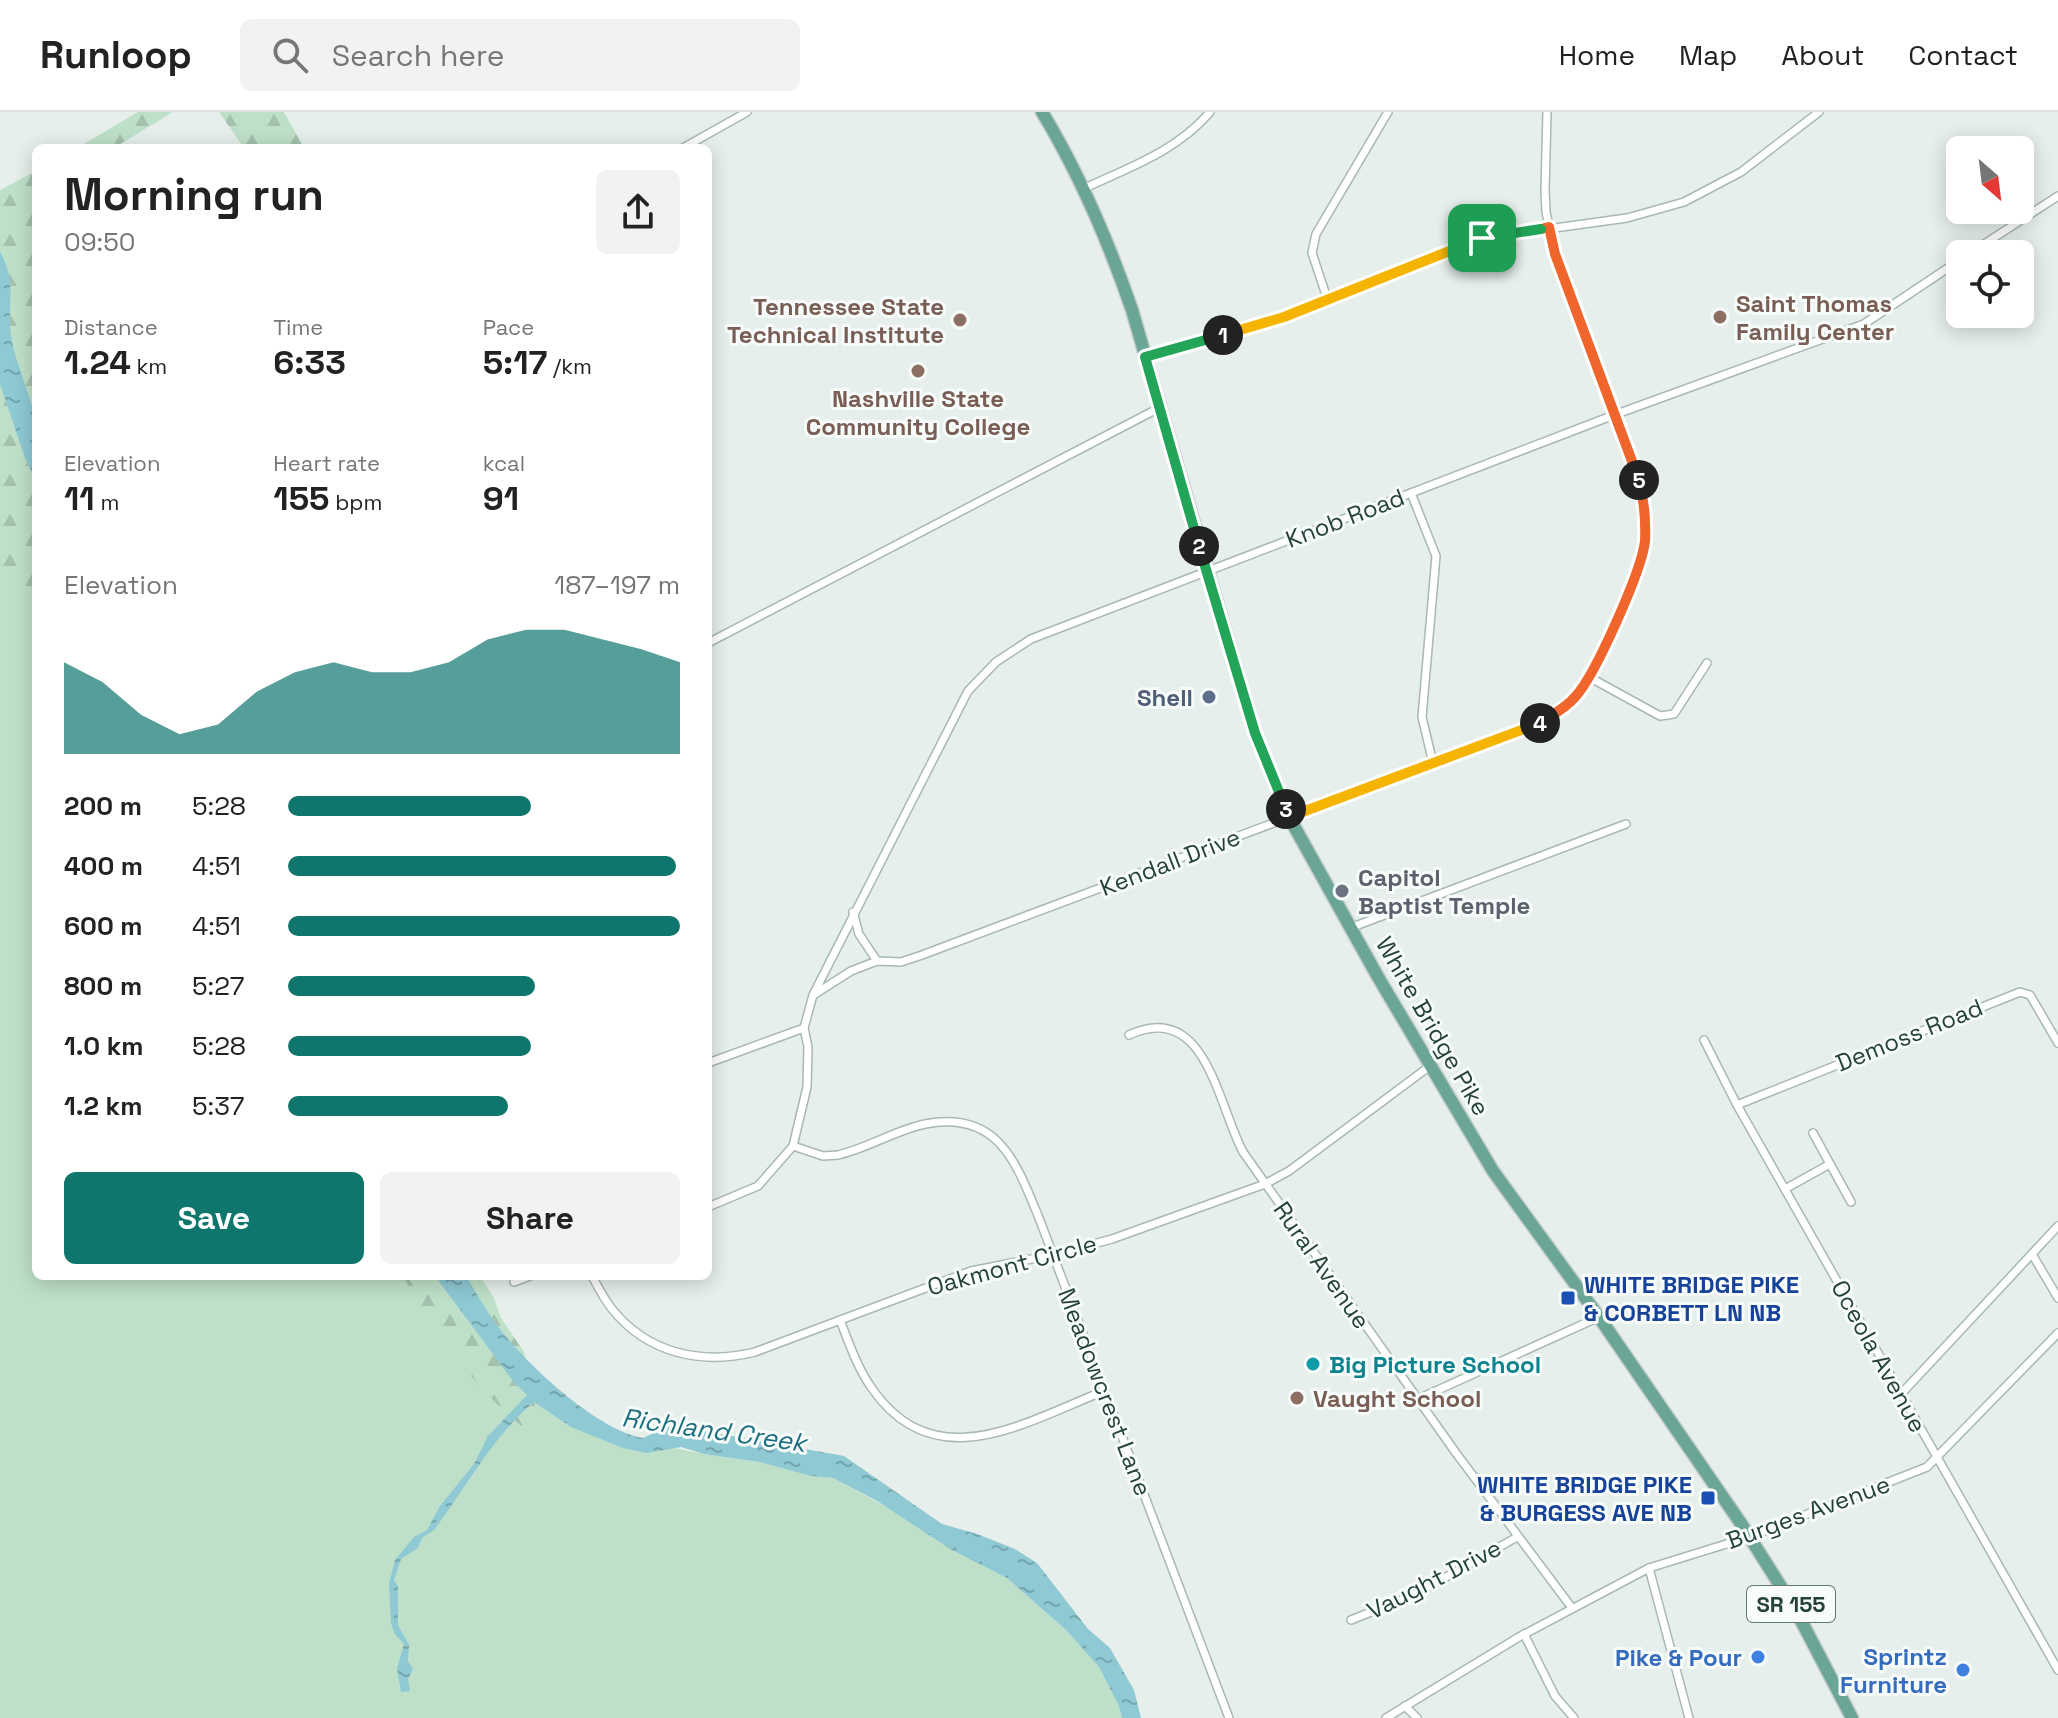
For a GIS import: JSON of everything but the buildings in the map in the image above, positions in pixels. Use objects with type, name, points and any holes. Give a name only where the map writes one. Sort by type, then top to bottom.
[{"type":"main road","name":"White Bridge Pike","points":[[1042,112],[1085,188],[1109,242],[1255,733],[1289,817],[1350,928],[1493,1171],[1599,1317],[1749,1537],[1795,1609],[1852,1718]]},
{"type":"street","points":[[690,144],[747,112]]},
{"type":"street","points":[[1085,188],[1155,156],[1195,130],[1210,112]]},
{"type":"street","points":[[1327,298],[1312,253],[1316,234],[1388,112]]},
{"type":"street","name":"Kendall Drive","points":[[813,995],[851,971],[877,961],[901,962],[922,955],[1540,723],[1575,698],[1589,677],[1640,567],[1645,542],[1643,499],[1639,478],[1555,254],[1545,191],[1547,112]]},
{"type":"street","points":[[1145,357],[1284,317],[1482,238],[1627,218],[1684,202],[1741,172],[1814,114]]},
{"type":"street","points":[[1990,240],[2058,196]]},
{"type":"street","name":"Knob Road","points":[[712,1205],[758,1186],[793,1146],[807,1087],[808,1047],[804,1028],[813,995],[968,691],[996,662],[1031,639],[1614,415],[1864,324],[1946,269]]},
{"type":"street","points":[[712,641],[1159,408]]},
{"type":"street","points":[[1411,493],[1436,556],[1422,717],[1433,763]]},
{"type":"street","points":[[1589,677],[1660,716],[1674,714],[1707,663]]},
{"type":"street","points":[[1350,928],[1626,824]]},
{"type":"street","points":[[853,912],[859,934],[877,961]]},
{"type":"street","name":"Demoss Road","points":[[1737,1105],[2020,992],[2030,995],[2058,1043]]},
{"type":"street","name":"Rural Avenue","points":[[1129,1035],[1153,1027],[1175,1030],[1203,1054],[1233,1133],[1265,1184],[1517,1537],[1572,1608]]},
{"type":"street","points":[[712,1062],[804,1028]]},
{"type":"street","name":"Oceola Avenue","points":[[1704,1040],[1737,1105],[2058,1670]]},
{"type":"street","name":"Oakmont Circle","points":[[594,1280],[611,1308],[640,1336],[693,1358],[730,1358],[755,1352],[971,1271],[1112,1239],[1265,1184],[1289,1171],[1430,1066]]},
{"type":"street","name":"Meadowcrest Lane","points":[[793,1146],[823,1156],[838,1155],[924,1125],[964,1121],[995,1137],[1010,1153],[1022,1175],[1229,1718]]},
{"type":"street","points":[[1813,1133],[1851,1202]]},
{"type":"street","points":[[1785,1189],[1830,1164]]},
{"type":"street","points":[[1901,1394],[2058,1226]]},
{"type":"street","points":[[2032,1254],[2058,1298]]},
{"type":"street","points":[[514,1282],[519,1280]]},
{"type":"street","points":[[1418,1399],[1599,1317]]},
{"type":"street","points":[[840,1320],[860,1371],[873,1390],[897,1415],[921,1429],[946,1438],[968,1439],[1005,1431],[1104,1391]]},
{"type":"street","name":"Burges Avenue","points":[[1386,1718],[1521,1635],[1649,1568],[1749,1537],[1927,1467],[2058,1333]]},
{"type":"street","name":"Vaught Drive","points":[[1351,1620],[1416,1594],[1517,1537]]},
{"type":"street","points":[[1649,1568],[1689,1718]]},
{"type":"street","points":[[1521,1635],[1555,1696],[1574,1718]]},
{"type":"street","points":[[1405,1706],[1417,1718]]},
{"type":"green space","points":[[138,112],[173,112],[121,144],[84,144]]},
{"type":"green space","points":[[219,112],[284,112],[302,144],[241,144]]},
{"type":"green space","points":[[32,173],[32,601],[0,564],[0,190]]},
{"type":"green space","points":[[0,384],[32,470],[32,1280],[439,1280],[571,1427],[833,1478],[899,1514],[952,1550],[1007,1578],[1066,1630],[1099,1667],[1122,1718],[0,1718]]},
{"type":"green space","points":[[405,1280],[483,1280],[494,1298],[501,1318],[524,1352],[535,1405],[523,1427],[473,1377],[426,1315]]},
{"type":"water","points":[[0,252],[9,275],[12,342],[32,408],[32,473],[0,384]]},
{"type":"water","points":[[438,1280],[468,1280],[496,1324],[542,1375],[583,1408],[624,1432],[643,1438],[667,1427],[681,1427],[844,1456],[942,1524],[1015,1549],[1037,1563],[1088,1629],[1110,1648],[1134,1690],[1141,1718],[1122,1718],[1099,1667],[1066,1630],[1007,1578],[952,1550],[877,1501],[833,1478],[811,1476],[681,1447],[647,1453],[623,1448],[571,1427],[534,1402],[493,1446],[434,1530],[422,1538],[418,1548],[401,1559],[394,1580],[398,1586],[398,1625],[409,1645],[408,1661],[413,1669],[408,1679],[410,1691],[401,1692],[397,1669],[404,1644],[394,1633],[391,1623],[389,1584],[395,1560],[414,1537],[427,1530],[440,1506],[474,1464],[488,1436],[527,1395],[513,1381]]},
{"type":"place","name":"Saint Thomas Family Center","points":[[1720,317]]},
{"type":"place","name":"Tennessee State Technical Institute","points":[[960,320]]},
{"type":"place","name":"Nashville State Community College","points":[[918,371]]},
{"type":"place","name":"Shell","points":[[1209,697]]},
{"type":"place","name":"Capitol Baptist Temple","points":[[1342,891]]},
{"type":"place","name":"WHITE BRIDGE PIKE & CORBETT LN NB","points":[[1568,1298]]},
{"type":"place","name":"Big Picture School","points":[[1313,1364]]},
{"type":"place","name":"Vaught School","points":[[1297,1398]]},
{"type":"place","name":"WHITE BRIDGE PIKE & BURGESS AVE NB","points":[[1708,1498]]},
{"type":"place","name":"Pike & Pour","points":[[1758,1657]]},
{"type":"place","name":"Sprintz Furniture","points":[[1963,1670]]},
{"type":"route","points":[[1549,227],[1555,254],[1639,478],[1645,521],[1640,567],[1589,677],[1575,698],[1558,711],[1540,723],[1289,817],[1255,733],[1145,357],[1284,317],[1482,238],[1549,227]]},
{"type":"water label","name":"Richland Creek","points":[[714,1430]]}]
